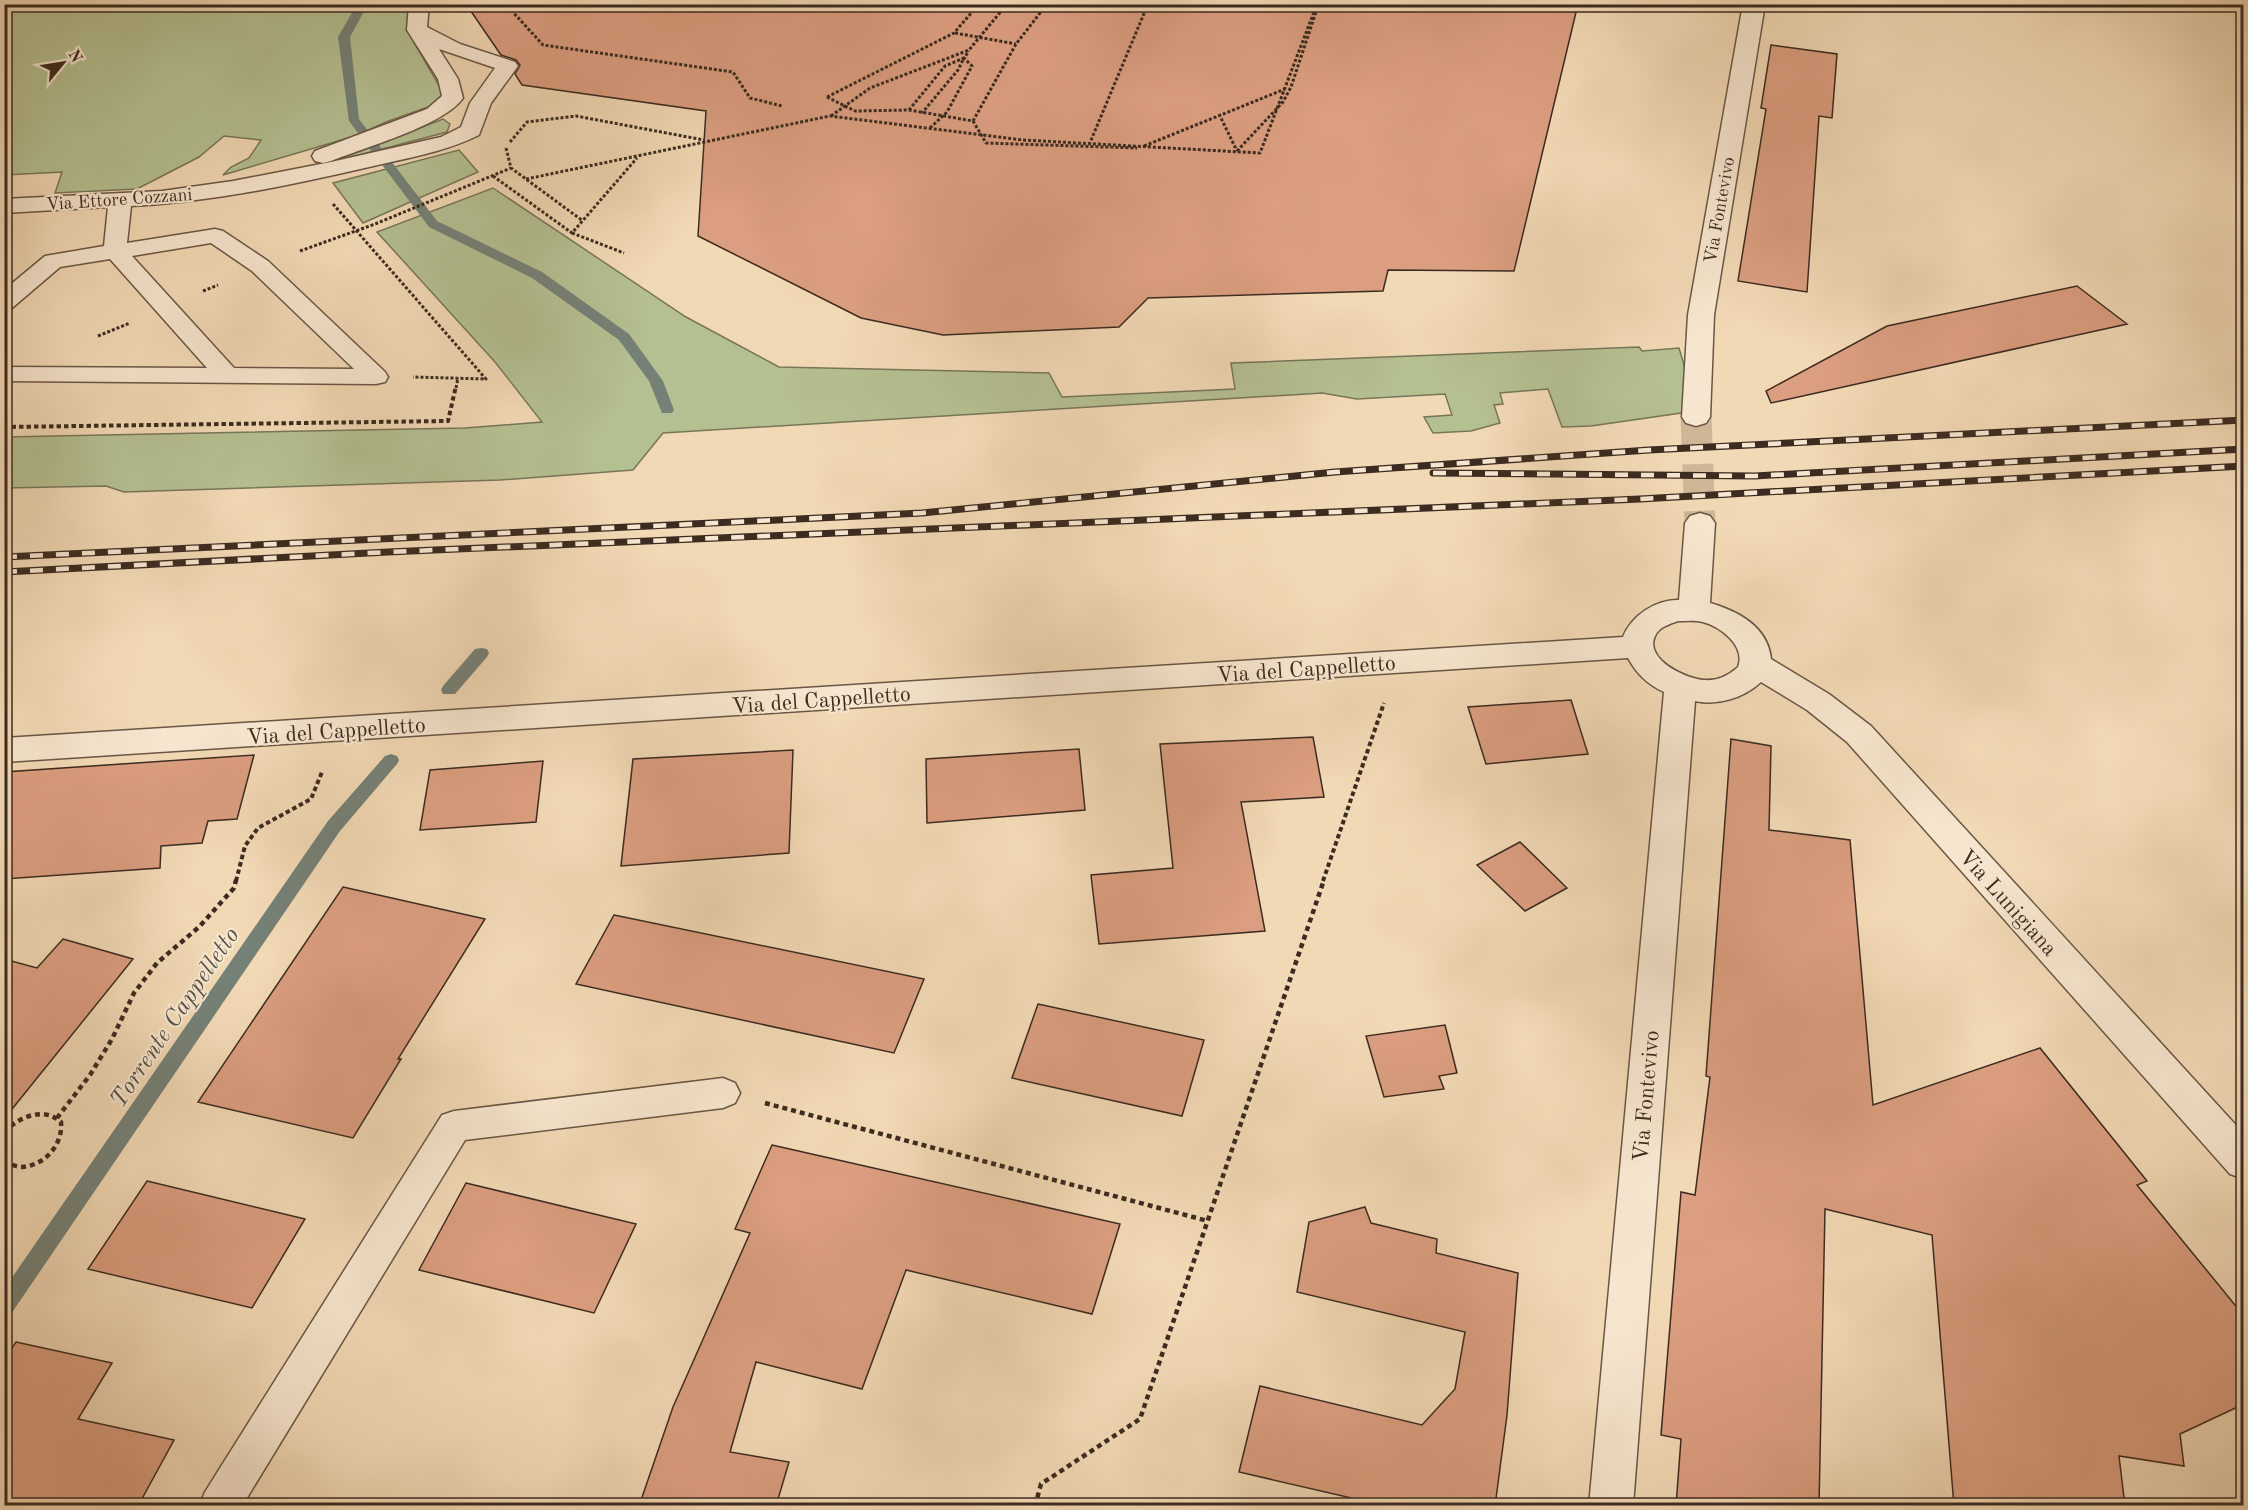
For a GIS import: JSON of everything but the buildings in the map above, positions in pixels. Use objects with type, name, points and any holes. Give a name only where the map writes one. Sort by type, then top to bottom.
[{"type":"street","name":"Via Fontevivo","points":[[1696,417],[1701,315],[1754,4]]},
{"type":"street","points":[[1694,610],[1700,522]]},
{"type":"street","points":[[1674,610],[1694,610],[1715,615],[1747,636],[1755,650],[1755,664],[1751,674],[1739,684],[1721,690],[1701,691],[1680,687],[1656,674],[1642,661],[1637,647],[1638,636],[1644,624],[1656,615],[1674,610]]},
{"type":"street","name":"Via del Cappelletto","points":[[4,750],[1637,647]]},
{"type":"street","name":"Via Lunigiana","points":[[1755,664],[1818,702],[1859,734],[2244,1162]]},
{"type":"street","name":"Via Fontevivo","points":[[1611,1506],[1680,687]]},
{"type":"lane","points":[[327,163],[434,113],[453,98],[448,79],[417,30],[419,4]]},
{"type":"lane","points":[[327,163],[448,142],[471,130],[475,112],[483,95],[508,66],[453,48],[417,30]]},
{"type":"lane","name":"Via Ettore Cozzani","points":[[4,206],[162,198],[233,188],[327,163]]},
{"type":"lane","points":[[120,201],[115,251],[227,376]]},
{"type":"lane","points":[[4,303],[54,261],[215,236],[260,266],[376,377]]},
{"type":"lane","points":[[4,374],[376,377]]},
{"type":"lane","points":[[219,1506],[454,1126],[723,1093]]},
{"type":"path","points":[[973,121],[909,110],[855,111],[827,97],[954,33],[979,4]]},
{"type":"path","points":[[922,113],[958,70],[969,50],[1007,4]]},
{"type":"path","points":[[973,121],[1016,44],[1047,4]]},
{"type":"path","points":[[1088,148],[1148,4]]},
{"type":"path","points":[[1307,4],[1318,5]]},
{"type":"path","points":[[973,121],[986,143],[1237,151],[1283,102],[1291,87],[1318,5]]},
{"type":"path","points":[[526,179],[830,116],[1023,140],[1260,153],[1318,5]]},
{"type":"path","points":[[511,10],[543,45],[733,72],[750,98],[782,106]]},
{"type":"path","points":[[954,33],[1016,44]]},
{"type":"path","points":[[830,116],[870,88],[969,50]]},
{"type":"path","points":[[909,110],[945,66],[964,58]]},
{"type":"path","points":[[930,128],[947,112],[972,66],[964,58]]},
{"type":"path","points":[[1138,148],[1291,87]]},
{"type":"path","points":[[1219,114],[1237,151]]},
{"type":"path","points":[[583,220],[511,168],[505,147],[527,122],[576,116],[707,141]]},
{"type":"path","points":[[572,233],[637,157]]},
{"type":"path","points":[[325,242],[511,168]]},
{"type":"path","points":[[492,176],[572,233],[624,253]]},
{"type":"path","points":[[330,201],[357,229],[486,379],[376,377]]},
{"type":"path","points":[[4,428],[448,421],[458,378]]},
{"type":"path","points":[[1035,1506],[1041,1484],[1140,1419],[1398,662]]},
{"type":"path","points":[[57,1118],[90,1075],[112,1039],[134,993],[157,963],[199,927],[234,888],[245,846],[258,828],[311,799],[324,766],[330,730]]},
{"type":"path","points":[[723,1093],[1208,1221]]},
{"type":"path","points":[[4,1132],[10,1125],[30,1115],[50,1114],[62,1124],[64,1131],[56,1149],[37,1163],[15,1166],[4,1161]]},
{"type":"green space","points":[[5,5],[416,5],[412,39],[444,94],[442,102],[355,136],[223,175],[231,167],[249,158],[261,140],[224,136],[199,157],[137,189],[55,193],[62,172],[5,175]]},
{"type":"green space","points":[[443,119],[450,124],[447,132],[329,163]]},
{"type":"green space","points":[[459,150],[478,172],[363,223],[333,183]]},
{"type":"green space","points":[[493,188],[686,317],[779,367],[1049,373],[1062,397],[1235,389],[1231,363],[1639,347],[1642,351],[1679,348],[1687,375],[1688,412],[1591,426],[1562,427],[1548,389],[1500,393],[1503,404],[1494,405],[1500,423],[1471,431],[1433,433],[1424,417],[1452,415],[1445,394],[1357,399],[1322,393],[663,433],[633,470],[500,480],[124,492],[106,486],[5,488],[4,437],[465,428],[542,422],[495,362],[377,232]]},
{"type":"waterway","name":"Torrente Cappelletto","points":[[363,4],[344,37],[353,119],[433,224],[537,275],[624,337],[656,381],[667,410]]},
{"type":"waterway","name":"Torrente Cappelletto","points":[[449,690],[481,653]]},
{"type":"waterway","name":"Torrente Cappelletto","points":[[4,1307],[334,826],[391,760]]},
{"type":"tunnel","points":[[1696,417],[1700,523]]},
{"type":"railway","points":[[4,557],[922,513],[1335,472],[1649,450],[2244,420]]},
{"type":"railway","points":[[1433,473],[1755,476],[2244,449]]},
{"type":"railway","points":[[4,572],[388,552],[1640,499],[2244,466]]}]
